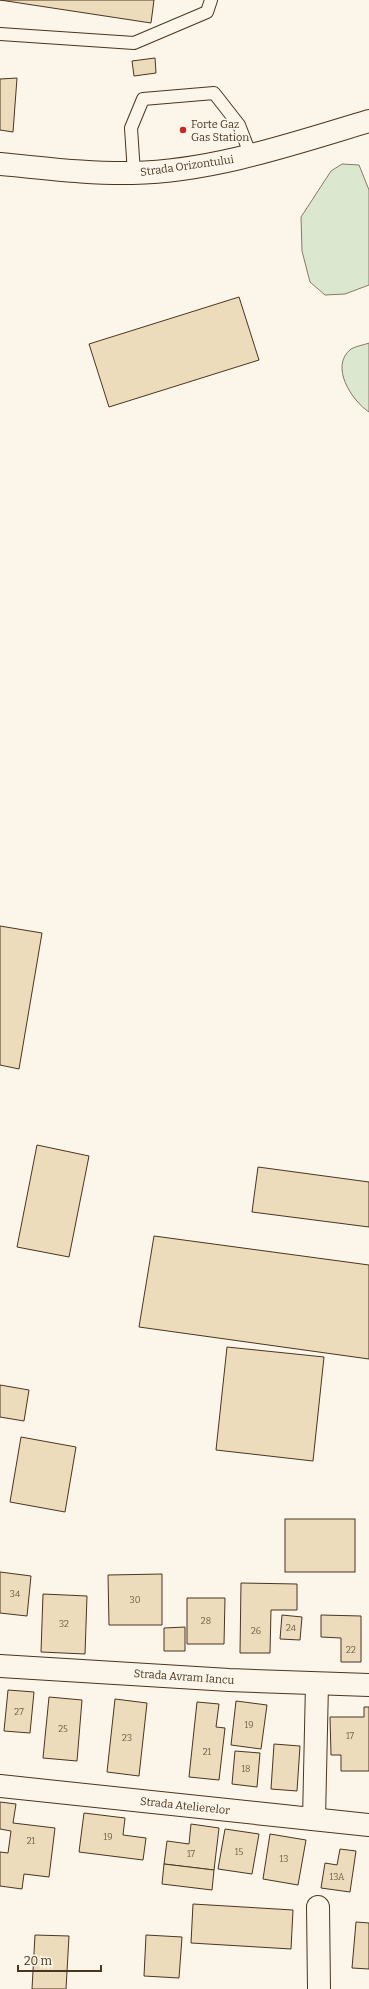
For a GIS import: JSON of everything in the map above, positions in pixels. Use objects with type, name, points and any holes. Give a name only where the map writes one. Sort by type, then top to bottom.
[{"type":"street","name":"Strada Orizontului","points":[[0,164],[90,173],[134,173],[210,164],[251,156],[369,121]]},
{"type":"street","name":"Strada Avram Iancu","points":[[0,1666],[317,1684],[369,1685]]},
{"type":"street","points":[[314,1819],[317,1684]]},
{"type":"street","name":"Strada Atelierelor","points":[[0,1786],[369,1825]]},
{"type":"street","points":[[318,1907],[319,1989]]},
{"type":"lane","points":[[0,34],[134,43],[207,12],[211,0]]},
{"type":"lane","points":[[134,173],[131,128],[143,99],[214,94],[239,125],[251,156]]},
{"type":"green space","points":[[342,164],[359,165],[369,190],[369,285],[345,294],[325,295],[310,282],[302,251],[301,217],[331,171]]},
{"type":"green space","points":[[369,343],[369,412],[362,407],[350,392],[345,383],[342,364],[345,356],[351,349]]},
{"type":"building","points":[[0,0],[154,0],[151,23]]},
{"type":"building","points":[[155,58],[156,73],[134,76],[132,61]]},
{"type":"building","points":[[17,78],[13,132],[0,130],[0,79]]},
{"type":"building","points":[[239,297],[259,360],[109,407],[89,344]]},
{"type":"building","points":[[0,926],[42,933],[19,1069],[0,1065]]},
{"type":"building","points":[[37,1145],[89,1156],[69,1257],[17,1247]]},
{"type":"building","points":[[258,1167],[369,1182],[369,1227],[252,1212]]},
{"type":"building","points":[[154,1236],[369,1265],[369,1359],[139,1327]]},
{"type":"building","points":[[227,1347],[324,1357],[313,1461],[216,1450]]},
{"type":"building","points":[[0,1385],[29,1390],[24,1421],[0,1417]]},
{"type":"building","points":[[21,1437],[76,1447],[65,1512],[10,1502]]},
{"type":"building","points":[[285,1519],[355,1519],[355,1572],[285,1572]]},
{"type":"building","points":[[0,1572],[31,1576],[27,1616],[0,1613]]},
{"type":"building","points":[[162,1574],[162,1625],[109,1625],[108,1575]]},
{"type":"building","points":[[241,1583],[297,1584],[297,1610],[271,1610],[270,1653],[240,1653]]},
{"type":"building","points":[[43,1594],[87,1596],[85,1654],[41,1652]]},
{"type":"building","points":[[187,1598],[225,1598],[224,1644],[187,1644]]},
{"type":"building","points":[[282,1615],[302,1617],[300,1640],[280,1639]]},
{"type":"building","points":[[321,1615],[361,1616],[361,1662],[341,1662],[341,1638],[321,1637]]},
{"type":"building","points":[[185,1627],[185,1651],[164,1651],[164,1628]]},
{"type":"building","points":[[8,1690],[34,1692],[30,1733],[4,1731]]},
{"type":"building","points":[[49,1697],[82,1700],[77,1761],[43,1758]]},
{"type":"building","points":[[115,1699],[147,1703],[139,1776],[107,1772]]},
{"type":"building","points":[[236,1701],[267,1705],[261,1749],[231,1745]]},
{"type":"building","points":[[197,1702],[219,1704],[216,1727],[225,1728],[219,1780],[189,1777]]},
{"type":"building","points":[[364,1707],[369,1707],[369,1771],[341,1771],[341,1755],[331,1755],[330,1717],[364,1717]]},
{"type":"building","points":[[274,1744],[300,1746],[297,1791],[271,1789]]},
{"type":"building","points":[[235,1751],[260,1753],[257,1787],[232,1784]]},
{"type":"building","points":[[0,1802],[16,1804],[13,1823],[55,1828],[49,1877],[24,1874],[22,1889],[0,1886],[0,1852],[8,1853],[11,1831],[0,1829]]},
{"type":"building","points":[[84,1813],[125,1818],[123,1835],[146,1838],[143,1860],[79,1852]]},
{"type":"building","points":[[191,1824],[219,1828],[214,1870],[164,1864],[167,1841],[189,1844]]},
{"type":"building","points":[[225,1829],[259,1834],[252,1874],[218,1869]]},
{"type":"building","points":[[270,1834],[306,1840],[298,1885],[263,1879]]},
{"type":"building","points":[[340,1849],[356,1851],[350,1892],[321,1888],[325,1863],[337,1865]]},
{"type":"building","points":[[164,1864],[214,1870],[212,1890],[162,1884]]},
{"type":"building","points":[[193,1904],[293,1910],[291,1949],[191,1943]]},
{"type":"building","points":[[356,1922],[369,1923],[369,1969],[352,1968]]},
{"type":"building","points":[[35,1935],[69,1936],[66,1989],[32,1989]]},
{"type":"building","points":[[146,1935],[182,1937],[179,1978],[144,1976]]},
{"type":"place","name":"Forte Gaz Gas Station","points":[[183,130]]}]
